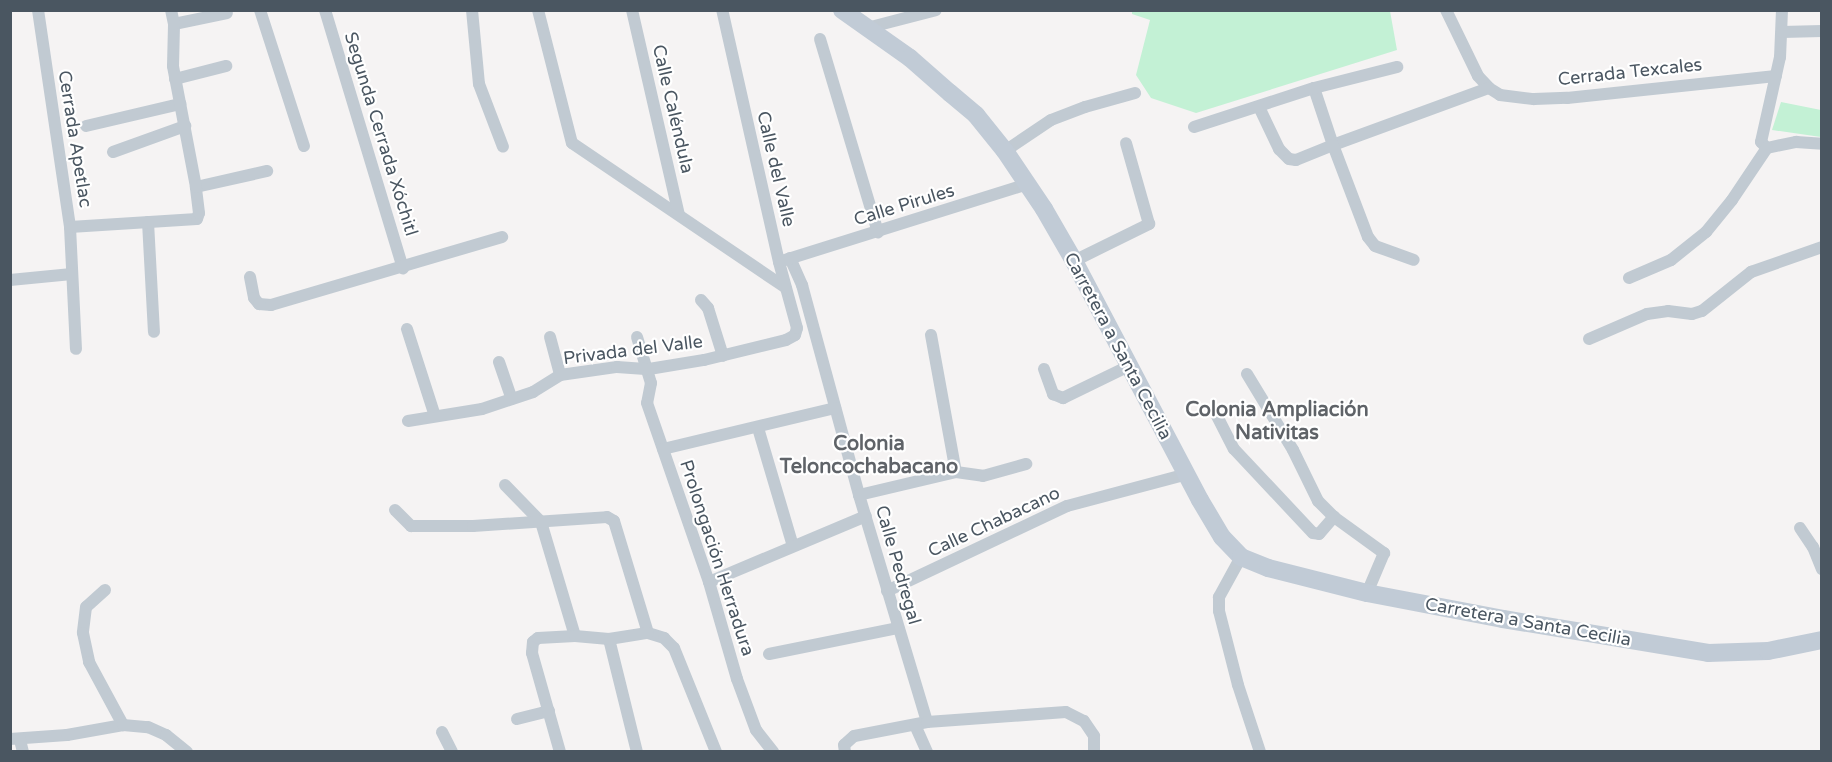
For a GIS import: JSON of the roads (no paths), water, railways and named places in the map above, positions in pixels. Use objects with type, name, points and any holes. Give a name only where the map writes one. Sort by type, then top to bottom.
[{"type":"main road","name":"Carretera a Santa Cecilia","points":[[842,10],[910,58],[976,115],[1005,151],[1074,261],[1222,537],[1241,557],[1268,568],[1367,592],[1503,619],[1708,652],[1768,651],[1821,640]]},
{"type":"street","name":"Cerrada Apetlac","points":[[38,10],[70,227],[76,349]]},
{"type":"street","points":[[70,227],[197,219],[199,213],[196,187],[175,79],[174,24],[171,10]]},
{"type":"street","points":[[260,10],[304,147]]},
{"type":"street","name":"Segunda Cerrada Xóchitl","points":[[325,10],[403,268]]},
{"type":"street","points":[[472,10],[479,84],[503,147]]},
{"type":"street","points":[[538,10],[572,143],[786,288]]},
{"type":"street","name":"Calle Caléndula","points":[[632,10],[679,215]]},
{"type":"street","name":"Calle del Valle","points":[[722,10],[785,260],[786,288],[796,328],[795,335]]},
{"type":"street","points":[[867,28],[936,10]]},
{"type":"street","points":[[1259,106],[1279,149],[1289,159],[1296,160],[1489,88],[1478,76],[1446,10]]},
{"type":"street","points":[[1767,147],[1761,142],[1761,135],[1776,76],[1782,32],[1782,10]]},
{"type":"street","points":[[174,24],[227,13]]},
{"type":"street","points":[[1782,32],[1821,31]]},
{"type":"street","points":[[820,39],[878,232]]},
{"type":"street","points":[[175,79],[226,66]]},
{"type":"street","points":[[1194,127],[1314,88],[1397,66]]},
{"type":"street","name":"Cerrada Texcales","points":[[1489,88],[1500,95],[1534,99],[1776,76]]},
{"type":"street","points":[[1314,88],[1368,237],[1375,246],[1414,260]]},
{"type":"street","points":[[1005,151],[1051,120],[1085,107],[1135,93]]},
{"type":"street","points":[[86,126],[180,104]]},
{"type":"street","points":[[113,152],[185,126]]},
{"type":"street","points":[[1629,278],[1671,260],[1706,232],[1732,200],[1767,147],[1796,142],[1821,144]]},
{"type":"street","points":[[1074,261],[1149,224],[1126,143]]},
{"type":"street","points":[[196,187],[267,171]]},
{"type":"street","name":"Calle Pirules","points":[[785,260],[1027,184]]},
{"type":"street","points":[[148,222],[154,332]]},
{"type":"street","points":[[250,277],[254,298],[259,304],[271,304],[403,268],[502,237]]},
{"type":"street","points":[[1589,339],[1647,314],[1668,311],[1692,314],[1702,311],[1750,272],[1821,247]]},
{"type":"street","name":"Calle Pedregal","points":[[785,260],[801,285],[859,495],[927,722]]},
{"type":"street","points":[[10,280],[72,274]]},
{"type":"street","points":[[701,300],[708,308],[723,356]]},
{"type":"street","points":[[407,329],[435,416]]},
{"type":"street","name":"Privada del Valle","points":[[408,421],[482,409],[533,392],[560,375],[617,367],[649,369],[723,356],[795,335]]},
{"type":"street","points":[[931,335],[956,472]]},
{"type":"street","points":[[550,337],[560,375]]},
{"type":"street","points":[[637,337],[649,369]]},
{"type":"street","points":[[499,362],[512,399]]},
{"type":"street","points":[[1044,369],[1053,394],[1063,398],[1129,366]]},
{"type":"street","name":"Prolongación Herradura","points":[[649,369],[651,383],[647,403],[709,582],[737,679],[756,730],[773,752]]},
{"type":"street","points":[[1247,374],[1293,450],[1318,501],[1334,517],[1384,553],[1367,592]]},
{"type":"street","points":[[663,449],[835,408]]},
{"type":"street","points":[[1218,416],[1234,449],[1313,533],[1319,534],[1334,517]]},
{"type":"street","points":[[758,428],[794,546]]},
{"type":"street","points":[[859,495],[956,472],[983,476],[1026,464]]},
{"type":"street","name":"Calle Chabacano","points":[[887,591],[1067,506],[1187,474]]},
{"type":"street","points":[[504,486],[541,522],[575,636]]},
{"type":"street","points":[[395,510],[411,526],[541,522],[607,517],[614,521],[648,633]]},
{"type":"street","points":[[709,582],[866,516]]},
{"type":"street","points":[[1800,528],[1813,547],[1821,569]]},
{"type":"street","points":[[1241,557],[1219,597],[1219,610],[1238,685],[1260,752]]},
{"type":"street","points":[[105,590],[86,607],[83,633],[89,662],[123,725]]},
{"type":"street","points":[[769,654],[898,628]]},
{"type":"street","points":[[560,752],[532,652],[533,642],[538,638],[575,636],[609,639],[648,633],[664,638],[674,648],[716,752]]},
{"type":"street","points":[[609,639],[638,752]]},
{"type":"street","points":[[517,719],[549,711]]},
{"type":"street","points":[[845,752],[844,745],[854,736],[927,722],[1066,712],[1084,721],[1094,736],[1094,752]]},
{"type":"street","points":[[18,744],[123,725],[148,727],[166,735],[187,752]]},
{"type":"street","points":[[915,725],[927,752]]},
{"type":"street","points":[[442,732],[452,752]]},
{"type":"district","name":"Colonia Ampliación Nativitas","points":[[1277,422]]},
{"type":"district","name":"Colonia Teloncochabacano","points":[[869,456]]}]
